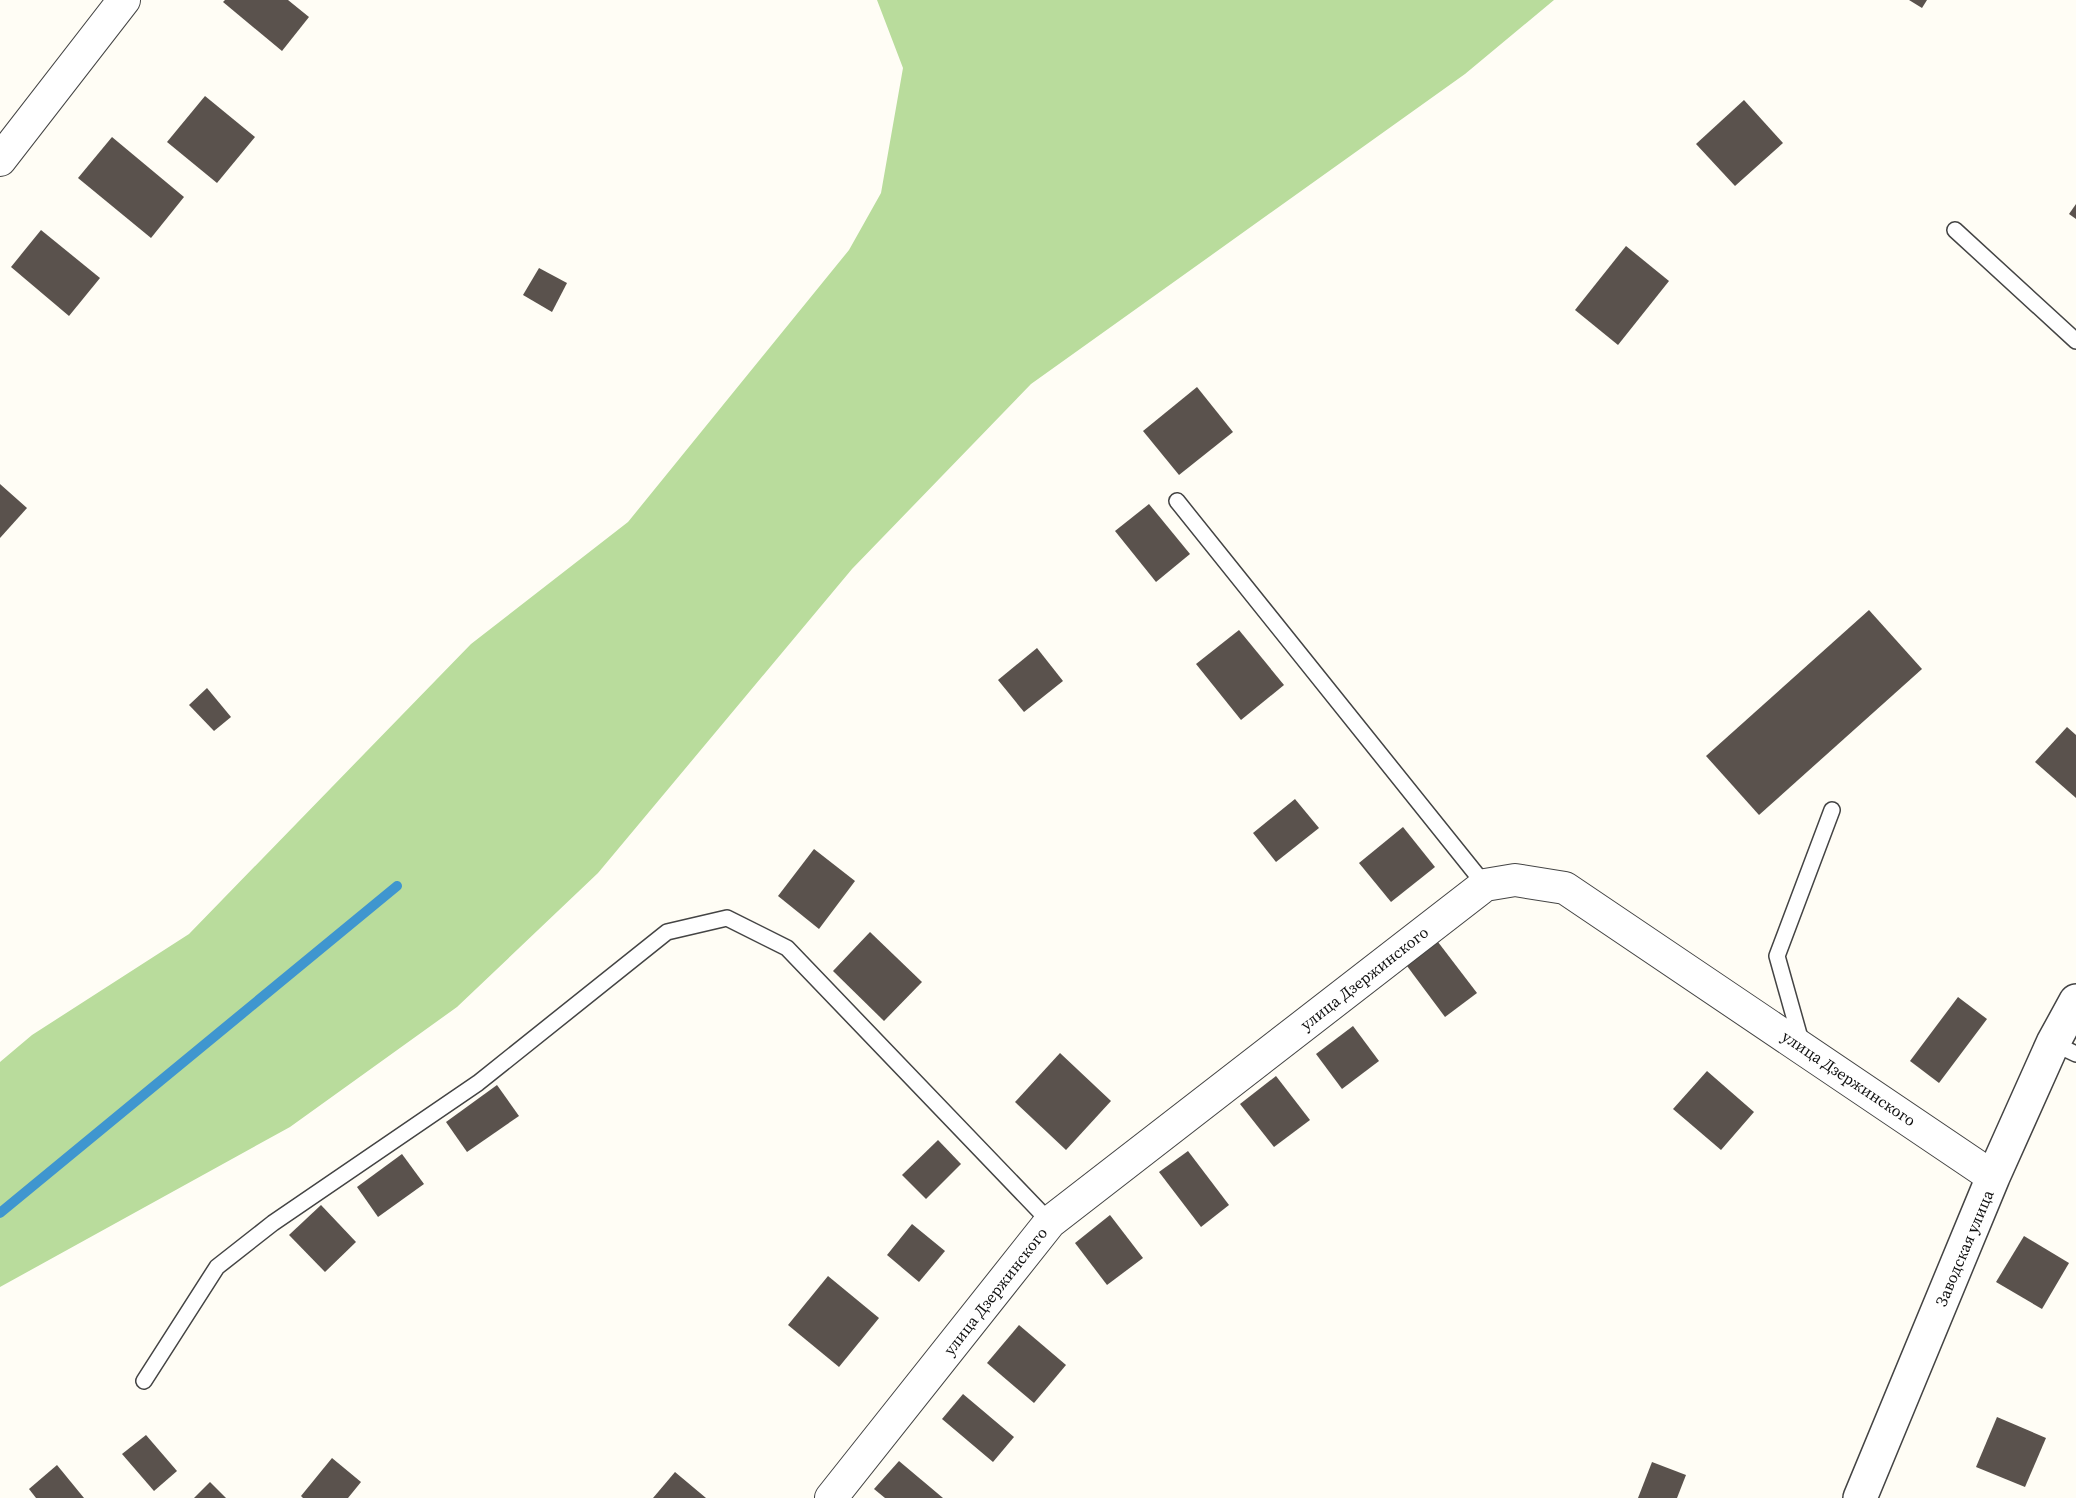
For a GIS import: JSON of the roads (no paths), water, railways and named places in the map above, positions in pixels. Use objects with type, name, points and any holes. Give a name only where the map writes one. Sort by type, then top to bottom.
[{"type":"street","points":[[0,160],[124,0]]},
{"type":"street","name":"улица Дзержинского","points":[[831,1498],[1050,1222],[1485,885],[1515,880],[1565,888],[1802,1045],[1993,1177]]},
{"type":"street","name":"Заводская улица","points":[[1860,1498],[1993,1177],[2064,1049],[2076,1001]]},
{"type":"lane","points":[[1955,230],[2076,341]]},
{"type":"lane","points":[[1177,501],[1485,885]]},
{"type":"lane","points":[[1802,1045],[1777,956],[1832,810]]},
{"type":"lane","points":[[144,1381],[217,1267],[273,1223],[478,1083],[667,932],[727,918],[787,948],[1050,1222]]},
{"type":"waterway","points":[[0,1213],[397,886]]}]
